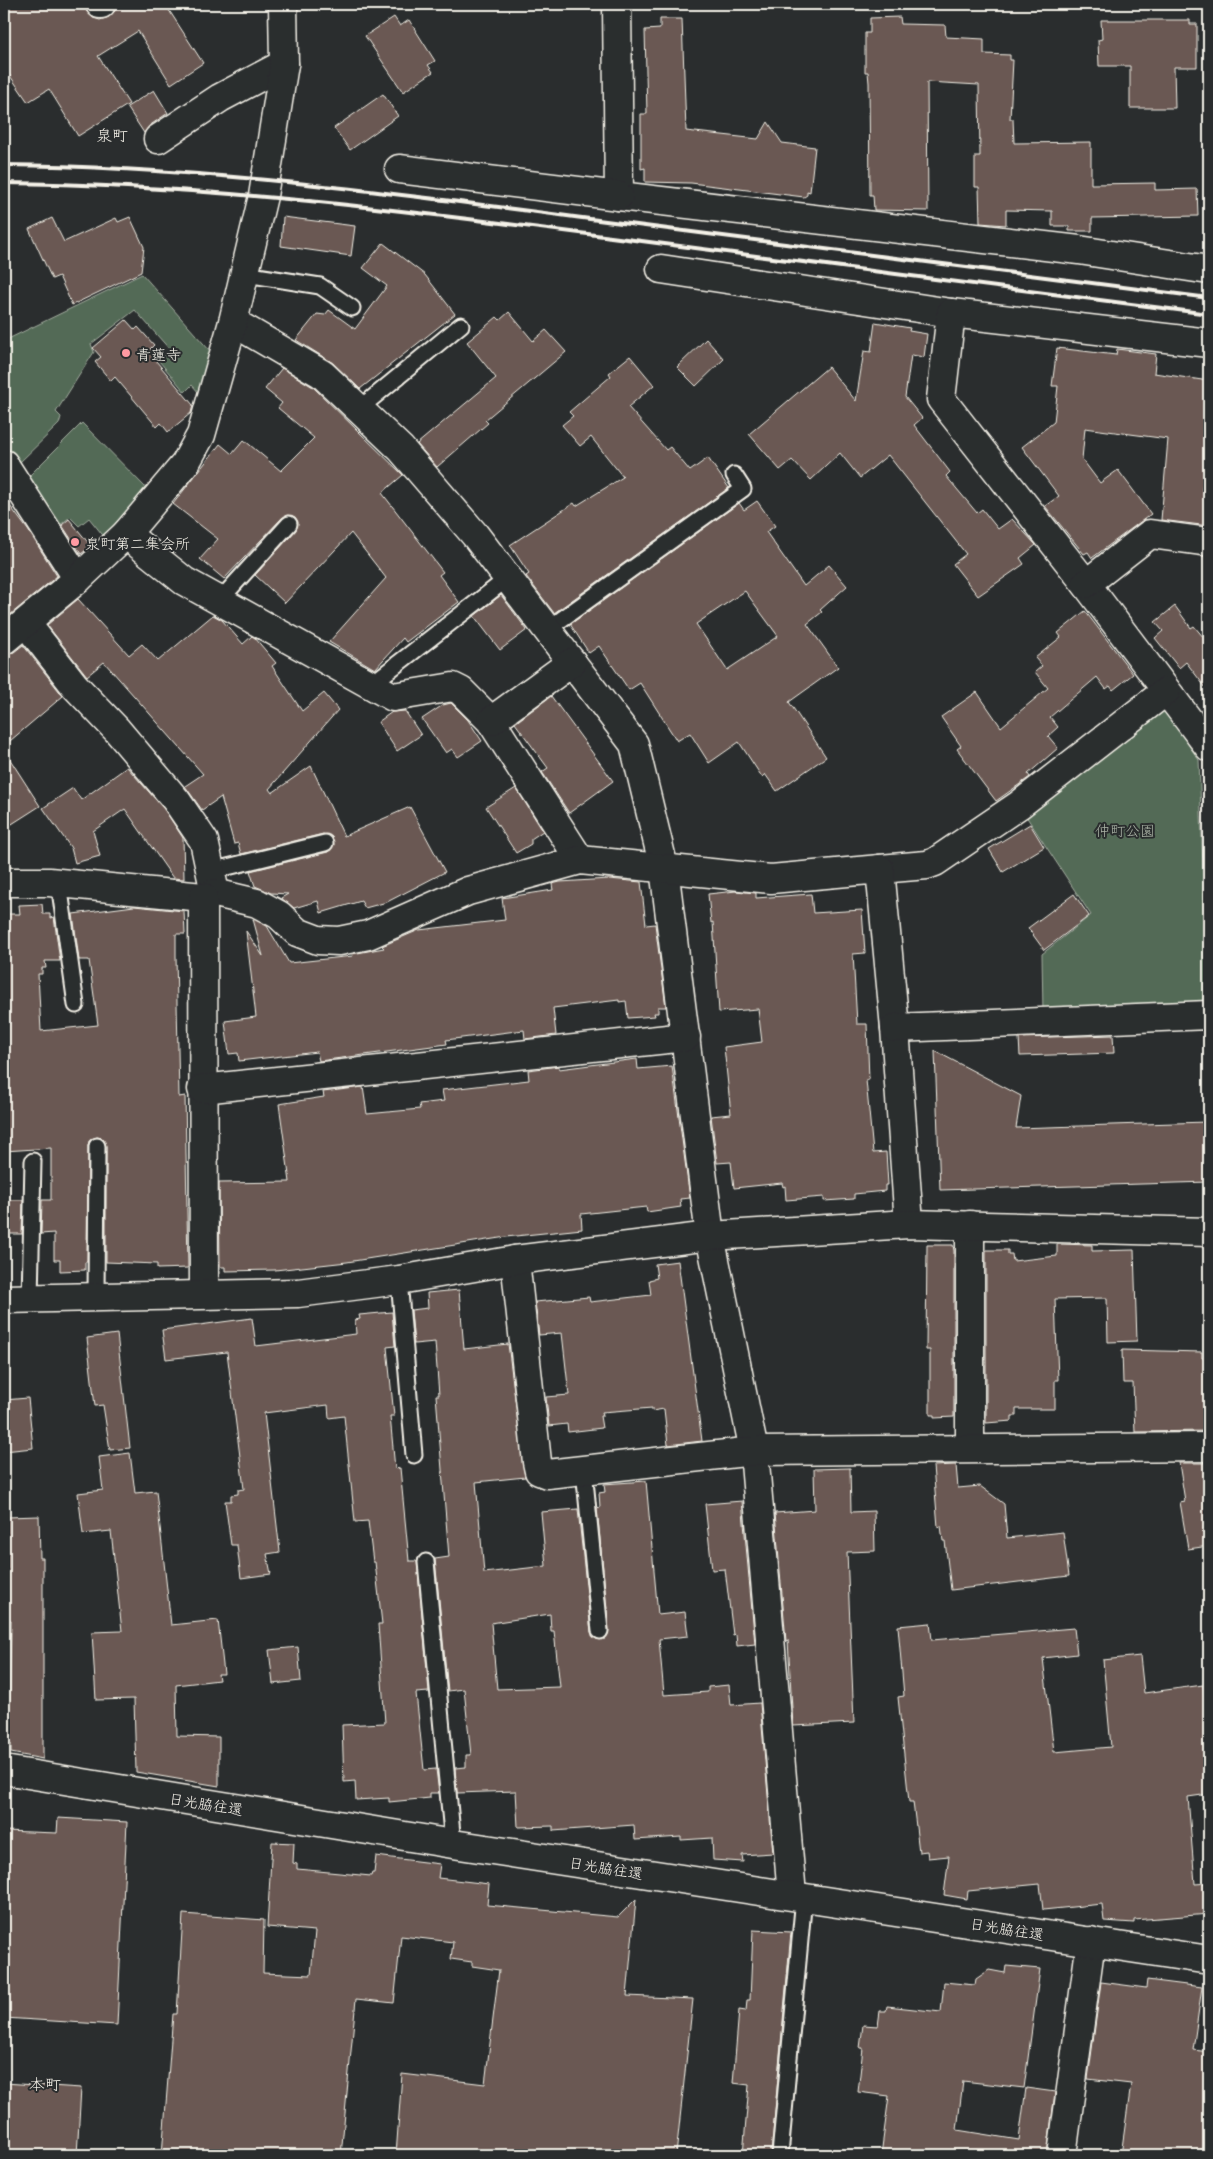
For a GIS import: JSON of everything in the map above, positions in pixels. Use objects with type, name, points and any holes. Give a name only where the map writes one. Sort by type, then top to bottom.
[{"type":"street","points":[[4,640],[26,624],[78,579],[126,534],[185,464],[201,435],[233,322],[263,196],[284,64],[283,4]]},
{"type":"street","points":[[617,4],[620,196]]},
{"type":"street","points":[[158,139],[220,98],[284,64]]},
{"type":"street","points":[[399,169],[1080,250],[1209,270]]},
{"type":"street","points":[[662,269],[951,312],[1209,343]]},
{"type":"street","points":[[951,312],[941,399],[1086,584],[1209,747]]},
{"type":"street","points":[[233,322],[322,374],[401,449],[475,534],[634,744],[664,868],[710,1236],[754,1451],[798,1896]]},
{"type":"street","points":[[4,464],[78,579]]},
{"type":"street","points":[[126,534],[184,581],[370,686],[393,697],[453,686],[461,690],[491,720],[580,860]]},
{"type":"street","points":[[1086,584],[1150,534],[1209,542]]},
{"type":"street","points":[[26,624],[75,686],[117,730],[176,800],[204,841],[210,887],[202,1089],[204,1294]]},
{"type":"street","points":[[491,720],[572,662]]},
{"type":"street","points":[[4,882],[210,887],[256,903],[278,915],[297,932],[318,940],[339,941],[368,935],[468,891],[580,860],[771,879],[927,866],[1019,805],[1166,690]]},
{"type":"street","points":[[880,869],[895,1028],[909,1224]]},
{"type":"street","points":[[895,1028],[1209,1015]]},
{"type":"street","points":[[202,1089],[686,1037]]},
{"type":"street","points":[[17,1299],[298,1293],[399,1280],[515,1260],[710,1236],[909,1224],[1209,1232]]},
{"type":"street","points":[[970,1225],[970,1447]]},
{"type":"street","points":[[515,1260],[539,1471],[547,1474],[754,1451],[970,1447],[1209,1447]]},
{"type":"street","name":"日光脇往還","points":[[4,1770],[453,1844],[1209,1960]]},
{"type":"street","points":[[1062,2155],[1091,1941]]},
{"type":"lane","points":[[245,274],[320,286],[352,308]]},
{"type":"lane","points":[[358,409],[461,325]]},
{"type":"lane","points":[[548,629],[743,489],[734,475]]},
{"type":"lane","points":[[219,601],[289,524]]},
{"type":"lane","points":[[370,686],[508,578]]},
{"type":"lane","points":[[210,887],[326,843]]},
{"type":"lane","points":[[59,883],[76,1005]]},
{"type":"lane","points":[[96,1297],[97,1146]]},
{"type":"lane","points":[[17,1299],[33,1161]]},
{"type":"lane","points":[[399,1280],[414,1455]]},
{"type":"lane","points":[[584,1470],[600,1631]]},
{"type":"lane","points":[[426,1562],[453,1844]]},
{"type":"lane","points":[[780,2155],[798,1896]]},
{"type":"green space","points":[[142,274],[211,352],[200,394],[192,385],[185,392],[159,361],[171,351],[135,310],[91,344],[94,352],[56,412],[61,417],[59,424],[16,466],[4,449],[4,341]]},
{"type":"green space","points":[[82,423],[149,491],[106,539],[89,518],[79,526],[70,517],[53,531],[26,479]]},
{"type":"green space","name":"仲町公園","points":[[1164,710],[1199,760],[1208,1003],[1043,1012],[1042,954],[1091,915],[1022,810]]},
{"type":"building","points":[[4,4],[84,4],[87,12],[93,18],[100,20],[109,17],[115,11],[117,4],[165,4],[203,63],[171,84],[138,31],[98,56],[129,104],[78,136],[49,89],[28,102],[4,67]]},
{"type":"building","points":[[394,17],[400,26],[409,20],[435,61],[428,65],[433,72],[403,92],[365,36]]},
{"type":"building","points":[[900,17],[901,24],[945,25],[946,37],[984,39],[984,54],[1010,55],[1010,60],[1013,60],[1010,119],[1013,119],[1014,143],[1091,142],[1091,184],[1155,183],[1155,190],[1197,189],[1198,216],[1092,218],[1092,231],[1069,231],[1069,226],[1052,226],[1052,211],[1006,210],[1006,225],[980,223],[979,187],[975,187],[975,156],[980,156],[979,85],[927,82],[928,211],[874,210],[873,195],[870,195],[869,83],[868,72],[865,72],[865,33],[870,33],[870,18]]},
{"type":"building","points":[[660,19],[682,19],[686,131],[758,139],[768,122],[782,143],[815,147],[810,192],[807,191],[807,195],[804,197],[691,183],[645,182],[645,168],[641,169],[641,114],[647,114],[645,30],[660,29]]},
{"type":"building","points":[[1101,20],[1190,20],[1190,24],[1197,24],[1197,67],[1174,67],[1175,108],[1130,108],[1130,66],[1099,66],[1098,40],[1102,39]]},
{"type":"building","points":[[154,90],[168,113],[149,126],[144,133],[127,107]]},
{"type":"building","points":[[383,94],[398,116],[350,150],[334,128]]},
{"type":"building","points":[[130,217],[144,247],[141,272],[72,305],[59,276],[52,279],[29,229],[52,218],[64,242],[116,218],[118,222]]},
{"type":"building","points":[[283,217],[355,226],[351,256],[281,246]]},
{"type":"building","points":[[383,243],[425,275],[455,314],[360,389],[333,363],[296,340],[317,314],[325,315],[329,310],[355,329],[387,286],[363,268]]},
{"type":"building","points":[[509,312],[533,341],[546,330],[566,352],[485,420],[488,423],[437,467],[417,444],[496,378],[467,342],[497,317],[500,320]]},
{"type":"building","points":[[126,320],[135,330],[138,327],[154,345],[150,349],[159,359],[156,361],[193,405],[191,413],[168,432],[161,423],[157,427],[115,377],[111,381],[95,362],[101,357],[93,348]]},
{"type":"building","points":[[875,322],[910,328],[909,331],[927,334],[924,357],[911,355],[905,397],[922,418],[914,425],[950,472],[946,476],[977,513],[982,509],[998,529],[1012,519],[1036,545],[1020,558],[1024,564],[978,596],[953,564],[966,554],[888,455],[860,478],[840,453],[811,480],[792,460],[780,470],[749,434],[828,367],[856,401],[864,351],[871,352]]},
{"type":"building","points":[[706,339],[724,359],[696,386],[677,367]]},
{"type":"building","points":[[1057,348],[1116,355],[1117,349],[1156,354],[1154,373],[1209,381],[1209,441],[1207,441],[1202,490],[1209,491],[1209,526],[1161,520],[1168,439],[1085,428],[1082,459],[1100,483],[1118,470],[1151,514],[1092,558],[1088,552],[1084,554],[1045,506],[1059,496],[1022,447],[1054,422],[1058,386],[1052,386]]},
{"type":"building","points":[[630,356],[654,385],[628,407],[666,450],[670,447],[690,471],[708,458],[729,488],[554,613],[526,576],[529,574],[510,545],[574,503],[576,506],[623,477],[591,437],[580,446],[562,425],[573,416],[569,412],[611,376],[609,373]]},
{"type":"building","points":[[282,368],[313,387],[403,475],[382,493],[443,572],[439,575],[459,602],[406,642],[403,638],[375,669],[329,642],[386,578],[351,533],[285,603],[255,575],[296,530],[298,522],[295,517],[287,515],[282,518],[224,579],[200,559],[218,539],[173,504],[220,444],[232,454],[244,440],[281,471],[314,438],[278,408],[282,403],[265,389]]},
{"type":"building","points":[[4,498],[28,530],[57,576],[4,620]]},
{"type":"building","points":[[757,501],[775,526],[766,532],[804,586],[829,565],[847,586],[820,610],[822,612],[807,624],[838,667],[789,702],[826,757],[777,791],[765,774],[762,777],[739,742],[709,763],[690,733],[677,741],[640,683],[629,690],[599,646],[589,653],[570,624],[739,503],[744,510]],"holes":[[[745,591],[778,636],[727,670],[696,624]]]},
{"type":"building","points":[[69,519],[91,546],[81,554],[62,525]]},
{"type":"building","points":[[501,595],[527,630],[500,650],[474,616]]},
{"type":"building","points":[[78,599],[129,655],[142,644],[158,661],[213,615],[222,620],[243,644],[252,636],[255,638],[276,663],[272,666],[302,711],[324,693],[338,710],[269,789],[272,793],[311,766],[344,836],[410,807],[445,872],[387,902],[365,908],[361,901],[321,913],[318,901],[294,908],[281,898],[288,894],[271,893],[255,886],[250,871],[328,852],[334,845],[332,837],[323,834],[241,854],[238,843],[234,844],[221,797],[202,810],[185,786],[203,774],[104,662],[87,676],[47,625]]},
{"type":"building","points":[[1175,606],[1191,628],[1194,626],[1209,644],[1209,692],[1186,662],[1179,668],[1155,638],[1163,631],[1155,622]]},
{"type":"building","points":[[1085,611],[1133,674],[1113,690],[1110,686],[1106,689],[1097,677],[1050,717],[1058,727],[1048,736],[1058,748],[1028,774],[1030,777],[996,801],[957,749],[961,746],[941,717],[977,692],[1001,727],[1048,688],[1035,672],[1042,666],[1035,658],[1061,637],[1058,633]]},
{"type":"building","points":[[23,645],[63,696],[4,746],[4,655],[14,652]]},
{"type":"building","points":[[551,696],[613,781],[569,813],[542,772],[548,768],[515,723]]},
{"type":"building","points":[[451,703],[468,720],[482,741],[458,757],[452,749],[446,753],[422,719],[443,705]]},
{"type":"building","points":[[405,711],[421,735],[397,751],[378,722],[392,712]]},
{"type":"building","points":[[4,750],[40,806],[4,829]]},
{"type":"building","points":[[127,767],[164,809],[183,838],[184,879],[173,878],[125,809],[93,831],[100,856],[75,863],[71,848],[43,808],[73,788],[81,800]]},
{"type":"building","points":[[516,788],[543,831],[531,839],[531,844],[516,853],[486,807]]},
{"type":"building","points":[[1030,824],[1044,847],[1003,872],[989,849]]},
{"type":"building","points":[[609,879],[641,882],[646,925],[655,924],[666,1007],[658,1007],[658,1013],[654,1013],[655,1016],[628,1018],[626,1001],[619,1002],[619,1000],[553,1008],[556,1035],[525,1039],[524,1030],[446,1040],[447,1044],[319,1061],[317,1052],[239,1061],[238,1053],[229,1054],[225,1021],[256,1017],[246,931],[263,956],[253,919],[267,926],[289,963],[353,956],[352,954],[384,948],[382,946],[419,930],[505,920],[502,898],[553,890],[552,884],[560,882]]},
{"type":"building","points":[[736,891],[756,893],[756,898],[811,894],[813,913],[862,910],[865,953],[853,954],[857,1024],[867,1024],[869,1080],[866,1080],[873,1153],[886,1152],[888,1185],[885,1185],[885,1191],[854,1194],[854,1199],[824,1201],[824,1197],[786,1200],[785,1186],[783,1187],[782,1183],[734,1188],[731,1162],[717,1163],[711,1116],[731,1114],[724,1047],[762,1042],[758,1009],[719,1012],[713,922],[711,923],[708,894]]},
{"type":"building","points":[[1074,894],[1089,916],[1044,950],[1028,928]]},
{"type":"building","points":[[42,904],[43,914],[50,914],[50,918],[54,917],[60,961],[45,961],[46,968],[42,968],[42,974],[38,974],[41,1031],[98,1025],[89,960],[79,960],[73,914],[134,906],[184,911],[185,934],[176,934],[176,956],[179,1097],[185,1096],[188,1268],[157,1269],[157,1264],[106,1262],[106,1146],[102,1138],[97,1137],[89,1141],[88,1146],[87,1262],[85,1262],[85,1270],[60,1271],[60,1260],[54,1260],[54,1233],[41,1234],[42,1200],[51,1200],[51,1148],[4,1151],[4,914],[20,914],[19,905]]},
{"type":"building","points":[[1113,1035],[1114,1053],[1020,1056],[1019,1038]]},
{"type":"building","points":[[935,1051],[1021,1096],[1016,1128],[1207,1122],[1209,1182],[940,1190]]},
{"type":"building","points":[[637,1059],[638,1069],[672,1066],[690,1198],[680,1199],[681,1207],[647,1212],[646,1207],[581,1214],[582,1229],[506,1237],[347,1262],[275,1270],[225,1271],[225,1267],[220,1267],[219,1183],[290,1182],[279,1104],[324,1097],[323,1092],[363,1087],[367,1114],[420,1109],[419,1104],[444,1101],[442,1090],[529,1080],[528,1070],[559,1066],[559,1069]]},
{"type":"building","points":[[23,1200],[22,1234],[4,1234],[4,1201]]},
{"type":"building","points":[[1057,1244],[1092,1245],[1092,1251],[1134,1250],[1137,1341],[1108,1342],[1107,1298],[1055,1299],[1058,1380],[1055,1380],[1055,1409],[1016,1409],[1016,1416],[1012,1416],[1012,1421],[986,1423],[986,1250],[1008,1250],[1008,1254],[1012,1254],[1013,1261],[1057,1256]]},
{"type":"building","points":[[927,1245],[953,1245],[954,1251],[954,1417],[934,1418],[934,1415],[930,1415],[930,1350],[926,1350]]},
{"type":"building","points":[[678,1261],[702,1441],[668,1445],[664,1409],[652,1411],[652,1408],[602,1412],[603,1416],[600,1416],[602,1428],[568,1432],[567,1424],[549,1426],[546,1397],[569,1395],[562,1333],[539,1335],[535,1302],[589,1297],[590,1302],[651,1295],[649,1280],[657,1278],[655,1264]]},
{"type":"building","points":[[459,1290],[464,1349],[508,1344],[525,1477],[476,1482],[484,1573],[546,1566],[541,1512],[578,1509],[591,1632],[596,1639],[605,1639],[609,1630],[597,1508],[600,1507],[599,1493],[605,1492],[604,1484],[646,1481],[658,1615],[685,1612],[688,1636],[659,1639],[664,1695],[708,1692],[708,1687],[729,1685],[731,1705],[760,1703],[773,1853],[742,1855],[743,1862],[713,1860],[712,1838],[681,1840],[681,1837],[635,1840],[634,1825],[553,1831],[553,1826],[518,1827],[516,1791],[457,1793],[455,1768],[466,1767],[466,1755],[471,1755],[464,1689],[448,1691],[435,1559],[449,1557],[436,1395],[439,1395],[435,1342],[414,1344],[411,1310],[428,1308],[427,1293]],"holes":[[[550,1614],[551,1631],[554,1631],[560,1687],[497,1689],[491,1623]]]},
{"type":"building","points":[[392,1312],[395,1346],[387,1347],[394,1416],[390,1416],[395,1469],[400,1468],[409,1561],[417,1561],[429,1692],[416,1693],[424,1770],[436,1769],[439,1793],[430,1793],[430,1798],[389,1802],[389,1798],[356,1800],[355,1781],[344,1782],[342,1725],[385,1723],[378,1624],[382,1624],[375,1562],[373,1562],[368,1521],[355,1522],[344,1416],[329,1418],[328,1405],[264,1413],[280,1552],[267,1554],[271,1574],[241,1578],[237,1545],[231,1545],[225,1501],[231,1501],[231,1495],[238,1494],[238,1490],[244,1489],[227,1352],[166,1359],[162,1330],[252,1318],[256,1346],[356,1334],[355,1320],[360,1319],[359,1315]]},
{"type":"building","points":[[117,1334],[130,1448],[110,1450],[103,1405],[95,1406],[87,1338]]},
{"type":"building","points":[[1122,1350],[1202,1352],[1202,1358],[1207,1358],[1209,1431],[1135,1432],[1133,1383],[1123,1383]]},
{"type":"building","points":[[28,1398],[33,1448],[4,1451],[4,1400]]},
{"type":"building","points":[[130,1453],[135,1493],[156,1491],[171,1625],[218,1620],[224,1674],[218,1674],[219,1680],[176,1685],[177,1736],[219,1737],[219,1786],[136,1772],[134,1699],[96,1700],[92,1632],[122,1631],[111,1531],[83,1534],[78,1493],[103,1490],[99,1457]]},
{"type":"building","points":[[1179,1463],[1209,1463],[1209,1546],[1188,1549],[1180,1502],[1185,1501]]},
{"type":"building","points":[[956,1465],[958,1488],[980,1486],[1004,1504],[1007,1538],[1063,1532],[1069,1576],[951,1590],[945,1541],[943,1541],[941,1526],[938,1527],[933,1466]]},
{"type":"building","points":[[850,1468],[851,1512],[874,1511],[875,1551],[847,1552],[854,1723],[793,1726],[788,1640],[786,1641],[775,1513],[815,1510],[814,1469]]},
{"type":"building","points":[[742,1501],[755,1644],[737,1646],[736,1634],[733,1635],[725,1569],[712,1570],[705,1504]]},
{"type":"building","points":[[39,1516],[40,1558],[43,1558],[43,1759],[11,1753],[11,1744],[9,1744],[11,1620],[8,1620],[7,1517]]},
{"type":"building","points":[[930,1623],[932,1640],[1074,1628],[1077,1654],[1043,1658],[1054,1752],[1111,1747],[1103,1660],[1140,1656],[1144,1693],[1203,1685],[1209,1727],[1209,1794],[1188,1797],[1195,1884],[1209,1883],[1209,1914],[1134,1920],[1134,1923],[1104,1921],[1102,1904],[1043,1910],[1040,1884],[968,1891],[967,1899],[944,1895],[949,1856],[928,1858],[927,1851],[919,1852],[913,1802],[909,1802],[898,1697],[904,1696],[898,1626]]},
{"type":"building","points":[[298,1647],[301,1681],[273,1684],[269,1650]]},
{"type":"building","points":[[58,1818],[127,1822],[117,2025],[4,2018],[4,1831],[57,1833]]},
{"type":"building","points":[[272,1842],[294,1843],[293,1863],[297,1864],[297,1869],[371,1876],[374,1873],[376,1856],[440,1864],[438,1878],[489,1884],[487,1905],[618,1917],[636,1899],[627,1996],[693,1999],[676,2155],[396,2155],[402,2074],[485,2084],[499,1970],[472,1966],[472,1962],[451,1959],[453,1942],[401,1936],[394,2003],[356,1999],[341,2155],[162,2155],[173,2014],[177,2014],[183,1914],[264,1920],[263,1973],[311,1975],[315,1931],[267,1927]]},
{"type":"building","points":[[753,1930],[791,1932],[771,2155],[743,2155],[749,2085],[733,2083],[739,2010],[746,2011],[747,2000],[750,2000]]},
{"type":"building","points":[[1006,1966],[1040,1969],[1024,2088],[963,2081],[957,2130],[1019,2140],[1026,2088],[1055,2092],[1047,2155],[881,2155],[889,2096],[858,2092],[863,2048],[860,2048],[863,2025],[878,2026],[880,2011],[886,2011],[887,2006],[941,2012],[944,1982],[975,1985],[976,1979],[989,1970],[1005,1973]]},
{"type":"building","points":[[1147,1980],[1202,1987],[1193,2050],[1209,2052],[1209,2155],[1121,2155],[1131,2084],[1088,2079],[1101,1982],[1146,1988]]},
{"type":"building","points":[[4,2083],[81,2088],[77,2155],[4,2155]]},
{"type":"railway","points":[[4,165],[153,171],[302,183],[1209,298]]},
{"type":"railway","points":[[4,183],[80,185],[232,194],[384,209],[1209,314]]},
{"type":"place","name":"青蓮寺","points":[[126,353]]},
{"type":"place","name":"泉町第二集会所","points":[[75,542]]},
{"type":"district","name":"泉町","points":[[112,134]]},
{"type":"district","name":"本町","points":[[45,2083]]}]
